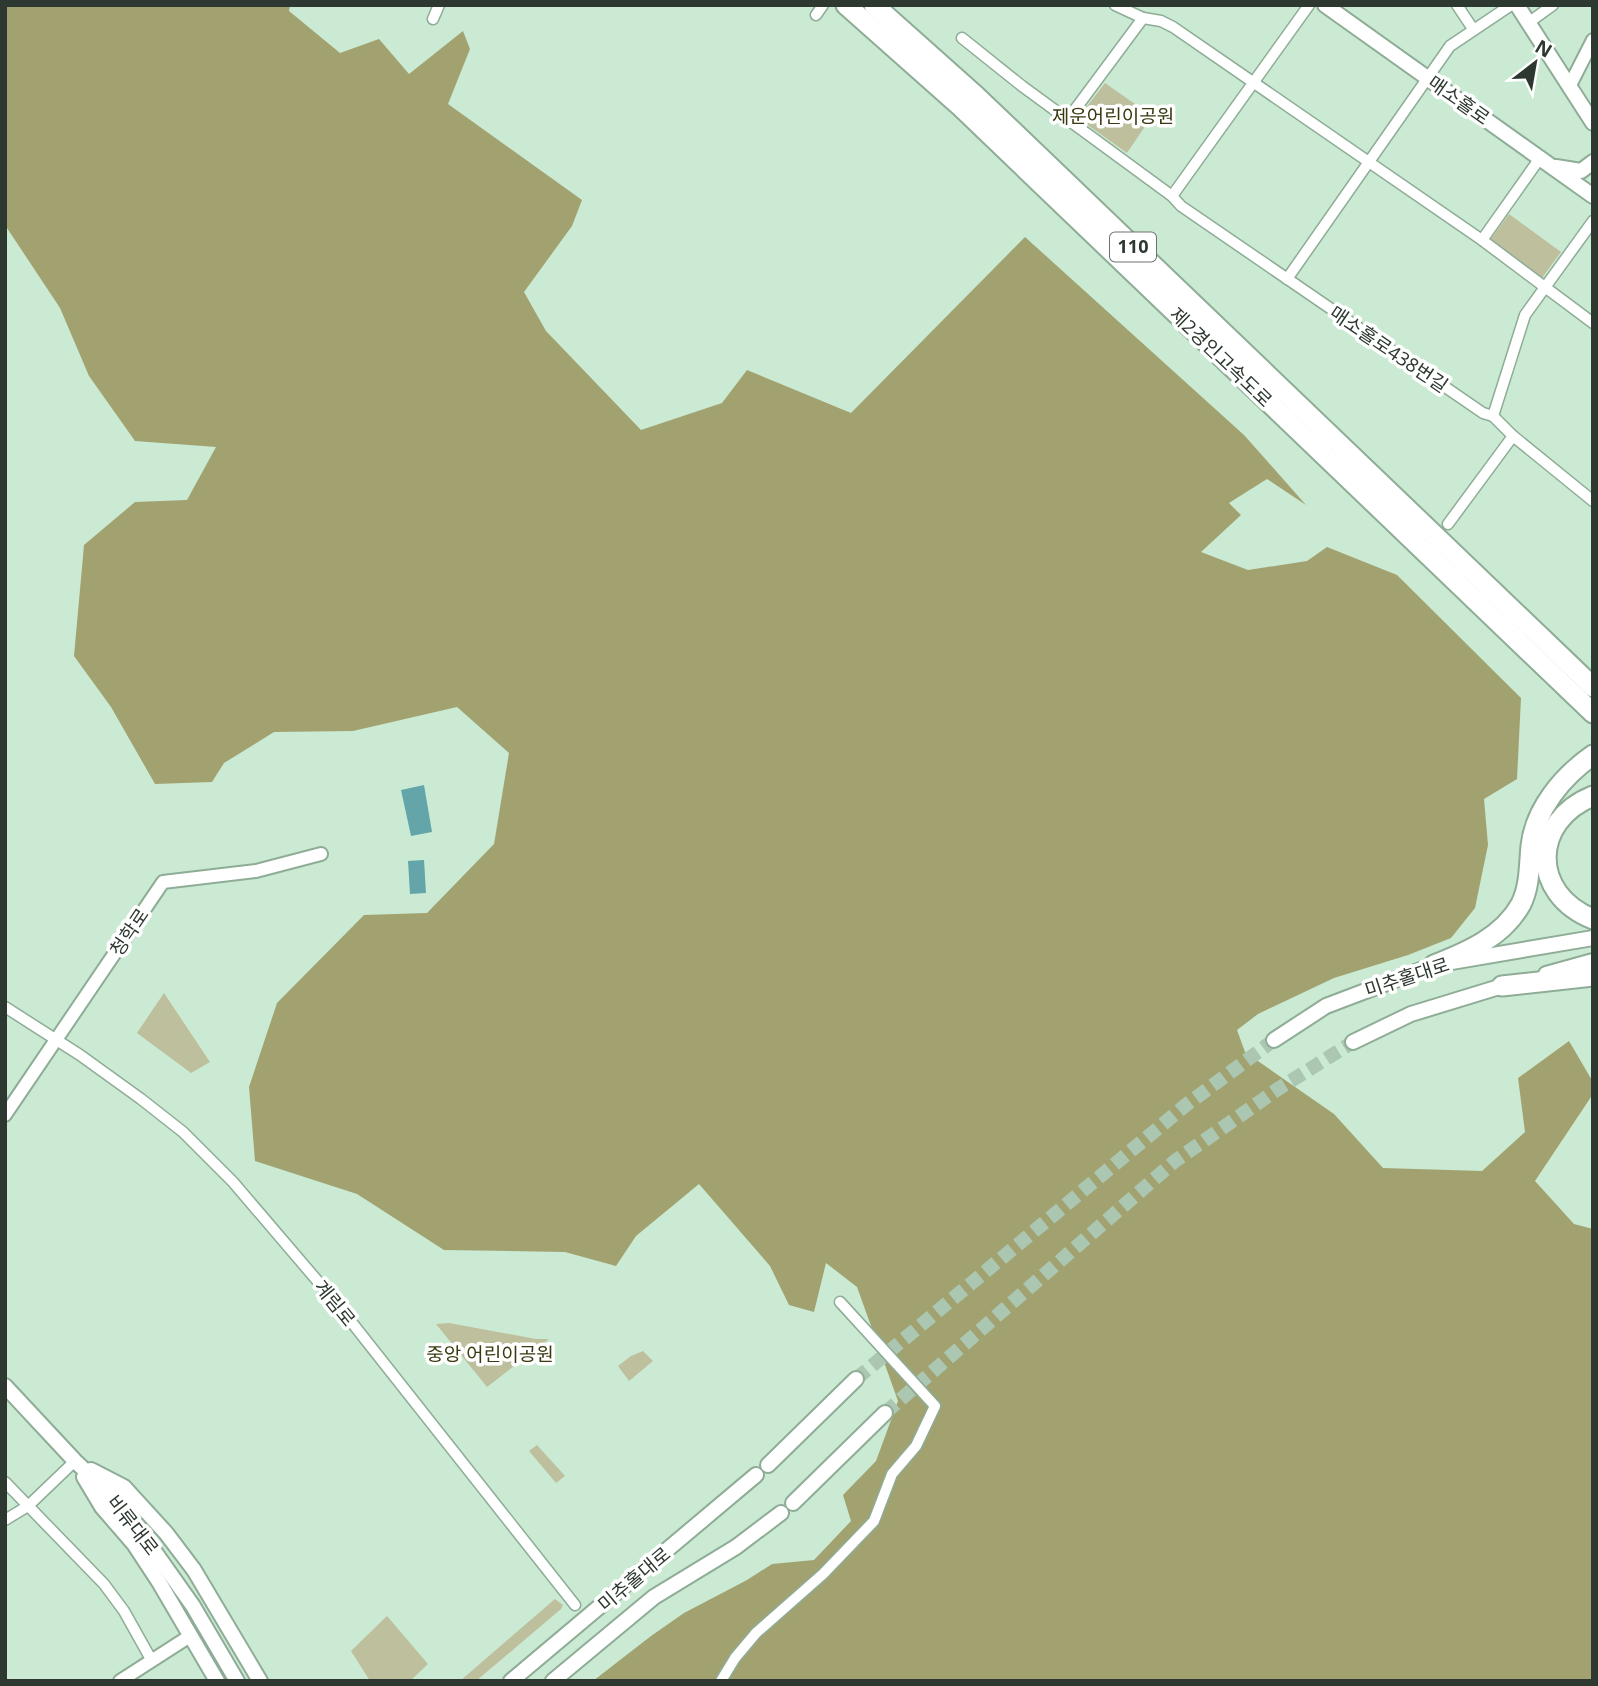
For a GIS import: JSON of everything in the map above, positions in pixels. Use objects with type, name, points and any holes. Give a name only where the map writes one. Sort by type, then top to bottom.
[{"type":"highway","name":"제2경인고속도로","points":[[846,5],[912,50]]},
{"type":"highway","name":"제2경인고속도로","points":[[874,5],[912,50],[1538,647],[1593,713]]},
{"type":"highway","name":"제2경인고속도로","points":[[1538,647],[1593,687]]},
{"type":"highway","points":[[1434,965],[1485,941],[1513,916],[1527,889],[1533,835],[1538,818],[1565,779],[1593,755]]},
{"type":"highway","points":[[1593,796],[1571,808],[1558,822],[1547,845],[1545,861],[1548,876],[1560,896],[1573,908],[1593,919]]},
{"type":"highway","points":[[1502,986],[1593,975]]},
{"type":"main road","name":"매소홀로","points":[[1325,5],[1593,196]]},
{"type":"main road","points":[[1517,5],[1593,122]]},
{"type":"main road","points":[[1545,162],[1581,171],[1593,162]]},
{"type":"main road","name":"미추홀대로","points":[[1274,1040],[1326,1006],[1434,965],[1593,938]]},
{"type":"main road","name":"미추홀대로","points":[[1353,1042],[1411,1014],[1593,961]]},
{"type":"main road","points":[[768,1465],[856,1379]]},
{"type":"main road","name":"비류대로","points":[[5,1386],[75,1461],[123,1507],[193,1606],[237,1681]]},
{"type":"main road","points":[[793,1503],[885,1413]]},
{"type":"main road","points":[[75,1461],[102,1507],[134,1544],[159,1582],[217,1681]]},
{"type":"main road","points":[[75,1461],[124,1488],[166,1533],[194,1570],[260,1681]]},
{"type":"main road","name":"미추홀대로","points":[[511,1681],[756,1475]]},
{"type":"main road","name":"미추홀대로","points":[[552,1681],[654,1597],[736,1547],[781,1513]]},
{"type":"street","points":[[433,19],[439,5]]},
{"type":"street","points":[[816,15],[823,5]]},
{"type":"street","points":[[1115,5],[1143,18],[1173,27],[1482,240],[1593,323]]},
{"type":"street","points":[[1172,196],[1309,5]]},
{"type":"street","points":[[1457,5],[1473,29]]},
{"type":"street","points":[[1287,279],[1450,46],[1511,5]]},
{"type":"street","points":[[1528,23],[1553,5]]},
{"type":"street","points":[[1068,119],[1143,18]]},
{"type":"street","name":"매소홀로438번길","points":[[962,38],[1172,196],[1181,206],[1483,413],[1493,416],[1513,436],[1593,501]]},
{"type":"street","points":[[1569,87],[1593,40]]},
{"type":"street","points":[[1482,240],[1545,162]]},
{"type":"street","points":[[1493,416],[1523,321],[1593,221]]},
{"type":"street","points":[[1448,524],[1513,436]]},
{"type":"street","name":"청학로","points":[[5,1115],[163,882],[256,871],[321,854]]},
{"type":"street","name":"계림로","points":[[5,1007],[141,1099],[183,1132],[233,1182],[338,1305],[575,1605]]},
{"type":"street","points":[[721,1681],[735,1658],[757,1633],[823,1574],[874,1521],[892,1474],[916,1446],[935,1406],[840,1302]]},
{"type":"street","points":[[5,1520],[28,1506],[75,1461]]},
{"type":"street","points":[[5,1482],[104,1584],[124,1612],[152,1661]]},
{"type":"street","points":[[120,1681],[190,1636]]},
{"type":"green space","points":[[5,5],[290,5],[289,11],[340,53],[379,39],[409,74],[463,31],[470,49],[448,104],[582,200],[572,226],[524,292],[546,331],[641,430],[722,403],[747,370],[851,413],[1025,237],[1244,435],[1306,505],[1267,479],[1229,503],[1241,515],[1201,552],[1248,570],[1307,561],[1327,547],[1397,575],[1521,698],[1517,779],[1484,799],[1488,845],[1475,908],[1451,938],[1408,955],[1334,978],[1258,1014],[1237,1030],[1245,1052],[1334,1114],[1383,1168],[1482,1171],[1525,1132],[1518,1078],[1569,1041],[1593,1082],[1593,1094],[1535,1181],[1574,1224],[1593,1229],[1593,1681],[593,1681],[684,1613],[772,1564],[814,1560],[851,1521],[843,1495],[876,1461],[898,1401],[857,1287],[826,1263],[814,1312],[789,1305],[770,1266],[699,1184],[636,1236],[616,1266],[565,1252],[444,1250],[357,1194],[255,1161],[249,1087],[277,1003],[364,915],[427,913],[494,844],[509,753],[457,707],[353,731],[274,732],[224,763],[212,782],[155,784],[111,707],[74,656],[84,545],[135,502],[187,500],[216,447],[135,441],[89,376],[60,308],[5,225]]},
{"type":"green space","name":"제운어린이공원","points":[[1105,83],[1152,116],[1127,153],[1078,118]]},
{"type":"green space","points":[[1509,214],[1561,252],[1542,278],[1490,240]]},
{"type":"green space","points":[[164,993],[210,1062],[191,1073],[137,1033]]},
{"type":"green space","name":"중앙 어린이공원","points":[[449,1323],[549,1339],[487,1387],[436,1324]]},
{"type":"green space","points":[[643,1351],[653,1361],[629,1381],[618,1366]]},
{"type":"green space","points":[[537,1445],[565,1476],[556,1483],[529,1451]]},
{"type":"green space","points":[[555,1599],[563,1605],[561,1609],[476,1681],[460,1681]]},
{"type":"green space","points":[[387,1616],[428,1664],[410,1681],[370,1681],[351,1651]]},
{"type":"water","points":[[424,785],[432,832],[411,836],[401,790]]},
{"type":"water","points":[[424,860],[426,893],[410,894],[408,861]]},
{"type":"tunnel","points":[[856,1379],[1186,1105],[1274,1040]]},
{"type":"tunnel","points":[[885,1413],[1175,1161],[1278,1089],[1353,1042]]}]
